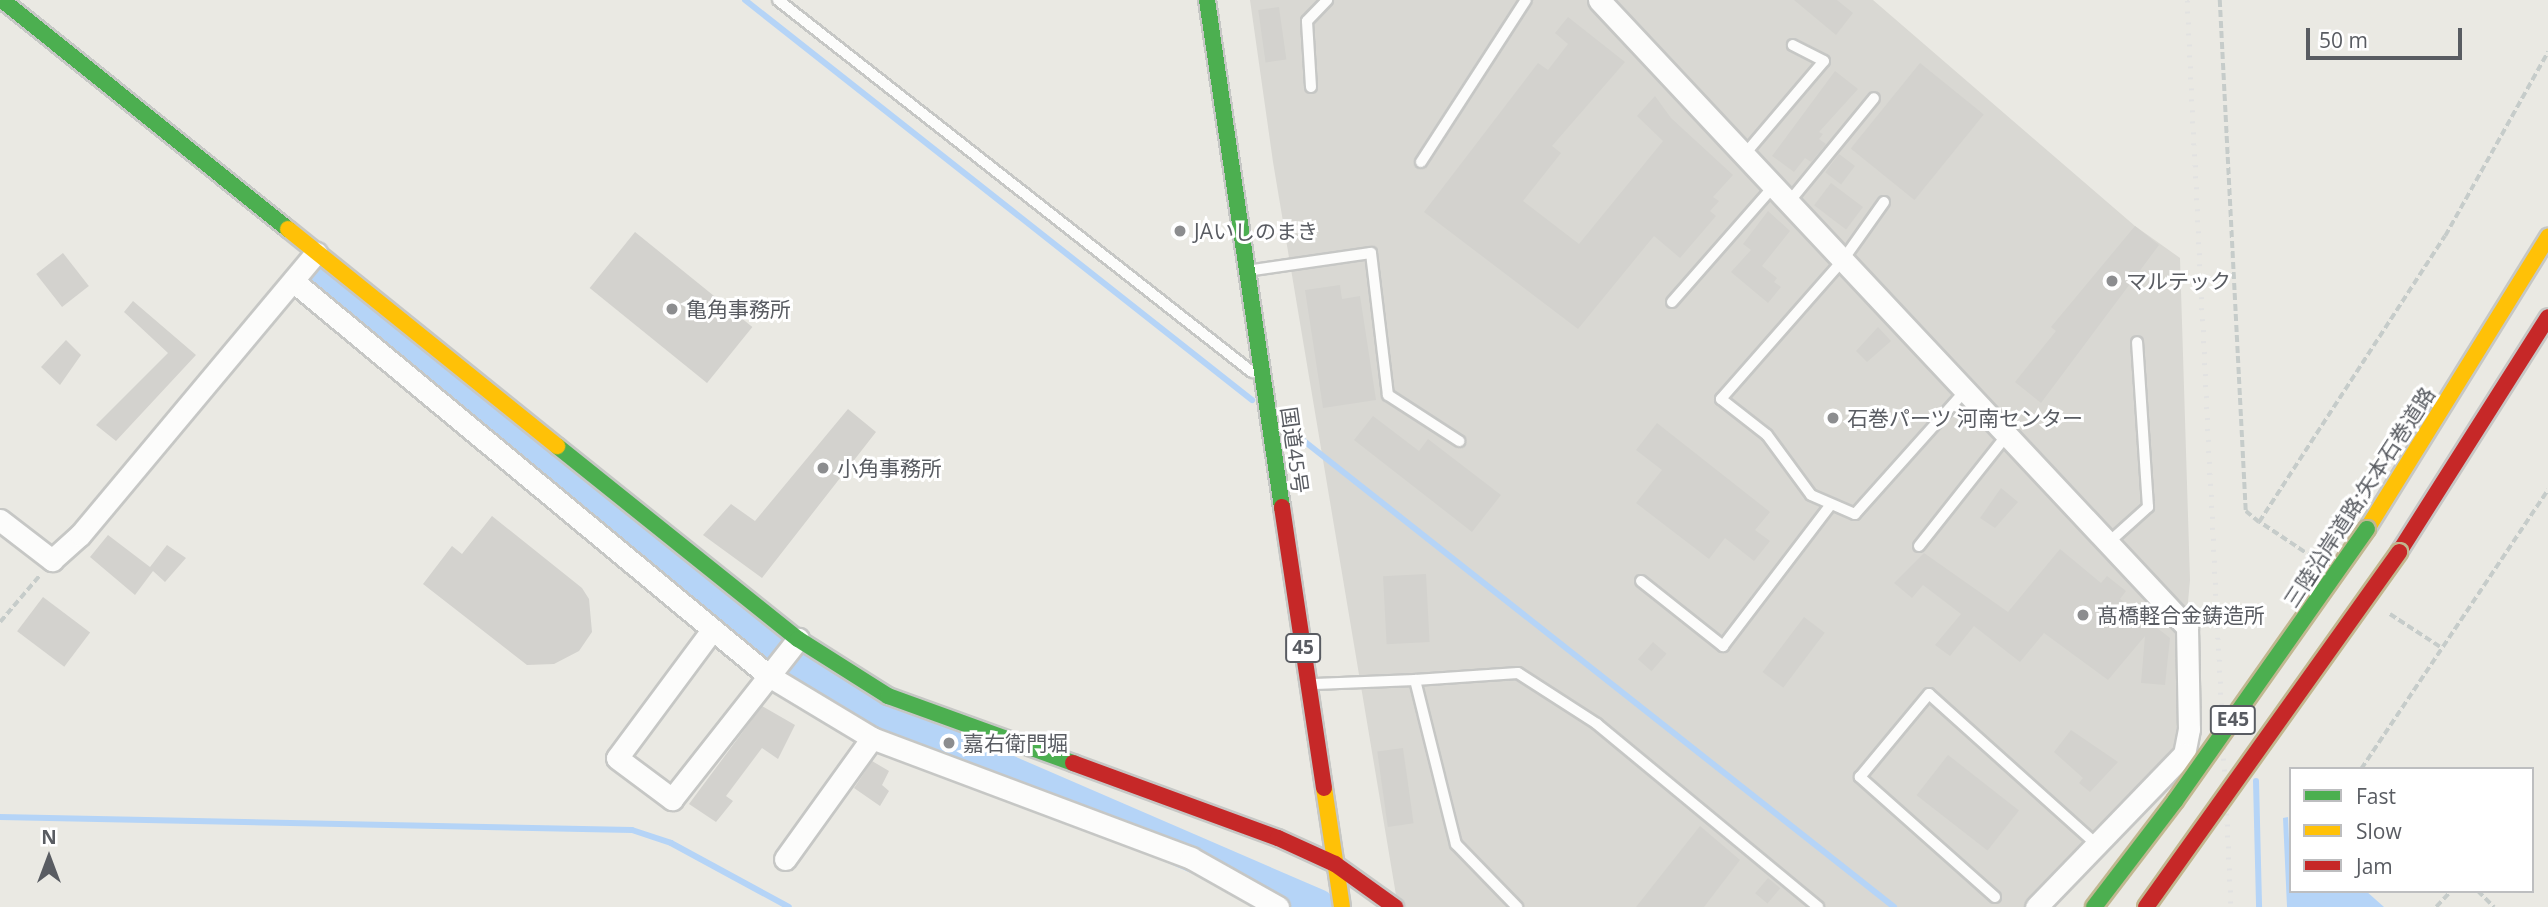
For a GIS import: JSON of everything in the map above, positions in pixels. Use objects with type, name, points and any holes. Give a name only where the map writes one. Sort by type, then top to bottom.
[{"type":"main road","points":[[2,0],[798,639],[888,696],[1278,838],[1335,865],[1395,907]]},
{"type":"main road","name":"国道45号","points":[[1207,0],[1342,907]]},
{"type":"main road","name":"三陸沿岸道路;矢本石巻道路","points":[[2094,907],[2175,801],[2367,529],[2548,237]]},
{"type":"main road","name":"E45","points":[[2147,907],[2399,552],[2548,317]]},
{"type":"street","points":[[1599,0],[2187,627],[2189,729],[2184,754],[2036,907]]},
{"type":"street","points":[[0,520],[52,559],[80,535],[316,253]]},
{"type":"street","points":[[295,278],[769,676],[872,738],[1191,858],[1278,907]]},
{"type":"street","points":[[712,630],[617,758],[672,799],[798,639]]},
{"type":"street","points":[[785,859],[872,738]]},
{"type":"lane","points":[[778,0],[1264,388]]},
{"type":"lane","points":[[1311,87],[1307,21],[1327,0]]},
{"type":"lane","points":[[1421,162],[1526,0]]},
{"type":"lane","points":[[1744,155],[1824,61],[1793,45]]},
{"type":"lane","points":[[1789,202],[1874,98]]},
{"type":"lane","points":[[1672,302],[1774,186]]},
{"type":"lane","points":[[1884,202],[1843,260],[1721,398],[1767,435],[1811,495],[1855,514],[1965,391]]},
{"type":"lane","points":[[1247,272],[1371,254],[1388,395],[1459,441]]},
{"type":"lane","points":[[2108,542],[2148,507],[2137,342]]},
{"type":"lane","points":[[1919,546],[2007,435]]},
{"type":"lane","points":[[1641,581],[1723,646],[1831,504]]},
{"type":"lane","points":[[1308,685],[1518,673],[1597,724],[1818,907]]},
{"type":"lane","points":[[1415,680],[1456,844],[1517,907]]},
{"type":"lane","points":[[1995,897],[1860,777],[1929,694],[2097,845]]},
{"type":"path","points":[[2220,0],[2246,511],[2318,562]]},
{"type":"path","points":[[2259,522],[2445,236],[2548,52]]},
{"type":"path","points":[[2362,767],[2548,491]]},
{"type":"path","points":[[0,622],[52,559]]},
{"type":"path","points":[[2387,612],[2442,648]]},
{"type":"path","points":[[2436,907],[2449,893]]},
{"type":"path","points":[[2480,893],[2494,907]]},
{"type":"shaded area","points":[[1250,0],[1873,0],[2135,226],[2180,258],[2190,580],[2175,745],[2041,907],[1398,907],[1273,162]]},
{"type":"water","points":[[2288,817],[2289,893],[2368,893],[2384,907],[2287,907],[2283,818]]},
{"type":"building","points":[[1794,0],[1837,0],[1853,13],[1836,35]]},
{"type":"building","points":[[1279,7],[1286,59],[1266,62],[1258,10]]},
{"type":"building","points":[[1568,17],[1625,62],[1552,146],[1561,153],[1523,201],[1579,244],[1663,141],[1637,116],[1655,96],[1671,118],[1733,175],[1713,197],[1719,201],[1710,211],[1716,216],[1680,258],[1654,236],[1578,329],[1424,212],[1538,63],[1548,70],[1568,44],[1555,33]]},
{"type":"building","points":[[1920,63],[1984,115],[1915,200],[1851,148]]},
{"type":"building","points":[[1835,71],[1858,89],[1819,132],[1823,134],[1819,139],[1826,144],[1811,162],[1805,158],[1794,172],[1772,156]]},
{"type":"building","points":[[1839,154],[1855,166],[1841,184],[1825,172]]},
{"type":"building","points":[[1831,183],[1863,207],[1846,229],[1814,205]]},
{"type":"building","points":[[1768,211],[1790,231],[1762,266],[1777,278],[1774,282],[1781,287],[1768,303],[1731,272],[1751,250],[1743,244]]},
{"type":"building","points":[[2135,226],[2159,245],[2041,403],[2015,382],[2056,331],[2051,327]]},
{"type":"building","name":"亀角事務所","points":[[635,232],[752,327],[707,383],[590,288]]},
{"type":"building","points":[[63,253],[89,286],[62,307],[36,274]]},
{"type":"building","points":[[1340,285],[1342,299],[1360,296],[1376,400],[1323,408],[1305,290]]},
{"type":"building","points":[[133,301],[196,355],[116,441],[96,425],[168,353],[124,312]]},
{"type":"building","points":[[1878,327],[1891,341],[1867,362],[1856,351]]},
{"type":"building","points":[[66,340],[81,355],[60,385],[41,367]]},
{"type":"building","name":"小角事務所","points":[[848,409],[876,432],[762,578],[703,535],[731,504],[755,521]]},
{"type":"building","points":[[1373,416],[1419,451],[1428,439],[1501,495],[1472,532],[1354,440]]},
{"type":"building","points":[[1657,423],[1770,512],[1755,530],[1770,541],[1754,561],[1725,538],[1709,559],[1636,503],[1662,470],[1636,450]]},
{"type":"building","points":[[2001,488],[2018,502],[1995,528],[1980,518]]},
{"type":"building","points":[[492,516],[582,588],[589,599],[592,632],[579,651],[554,664],[527,665],[423,584],[452,546],[462,554]]},
{"type":"building","points":[[108,535],[150,567],[167,545],[186,558],[165,582],[153,571],[135,595],[90,557]]},
{"type":"building","points":[[2060,549],[2101,583],[2107,576],[2126,591],[2120,599],[2170,638],[2165,685],[2141,683],[2145,636],[2108,680],[2044,633],[2020,662],[1974,626],[1950,656],[1935,645],[1961,614],[1923,585],[1912,598],[1894,583],[1924,553],[2008,612]]},
{"type":"building","points":[[1426,574],[1430,642],[1387,644],[1383,576]]},
{"type":"building","points":[[43,597],[90,633],[64,667],[17,631]]},
{"type":"building","points":[[1804,617],[1825,633],[1783,688],[1762,672]]},
{"type":"building","points":[[1653,642],[1667,654],[1651,671],[1638,659]]},
{"type":"building","points":[[762,706],[795,725],[778,759],[762,748],[726,796],[733,801],[716,822],[689,804]]},
{"type":"building","points":[[2071,730],[2118,762],[2090,792],[2079,783],[2083,778],[2054,752]]},
{"type":"building","points":[[1403,748],[1414,823],[1388,827],[1377,752]]},
{"type":"building","points":[[1948,755],[2019,810],[1988,851],[1917,795]]},
{"type":"building","points":[[872,761],[889,771],[882,785],[889,791],[880,806],[854,788]]},
{"type":"building","points":[[1700,826],[1740,860],[1704,907],[1636,907]]},
{"type":"building","points":[[1768,878],[1780,888],[1767,904],[1755,893]]},
{"type":"waterway","points":[[745,0],[1252,400]]},
{"type":"waterway","points":[[329,282],[725,610],[833,691],[880,718],[1317,907]]},
{"type":"waterway","points":[[1285,426],[1894,907]]},
{"type":"waterway","points":[[2256,781],[2259,907]]},
{"type":"waterway","points":[[0,817],[632,830],[671,843],[789,907]]},
{"type":"railway","points":[[2187,0],[2231,907]]},
{"type":"traffic: fast","points":[[2,0],[288,229]]},
{"type":"traffic: fast","points":[[1207,0],[1282,507]]},
{"type":"traffic: fast","points":[[557,446],[798,639],[888,696],[1073,763]]},
{"type":"traffic: fast","points":[[2094,907],[2175,801],[2367,529]]},
{"type":"traffic: slow","points":[[288,229],[557,446]]},
{"type":"traffic: slow","points":[[2367,529],[2548,237]]},
{"type":"traffic: slow","points":[[1324,788],[1342,907]]},
{"type":"traffic: jam","points":[[2399,552],[2548,317]]},
{"type":"traffic: jam","points":[[1282,507],[1324,788]]},
{"type":"traffic: jam","points":[[2146,907],[2399,552]]},
{"type":"traffic: jam","points":[[1073,763],[1278,838],[1335,864],[1395,907]]},
{"type":"place","name":"JAいしのまき","points":[[1180,231]]},
{"type":"place","name":"マルテック","points":[[2112,281]]},
{"type":"place","name":"亀角事務所","points":[[672,309]]},
{"type":"place","name":"石巻パーツ 河南センター","points":[[1833,418]]},
{"type":"place","name":"小角事務所","points":[[823,468]]},
{"type":"place","name":"髙橋軽合金鋳造所","points":[[2083,615]]},
{"type":"place","name":"嘉右衛門堀","points":[[949,743]]}]
